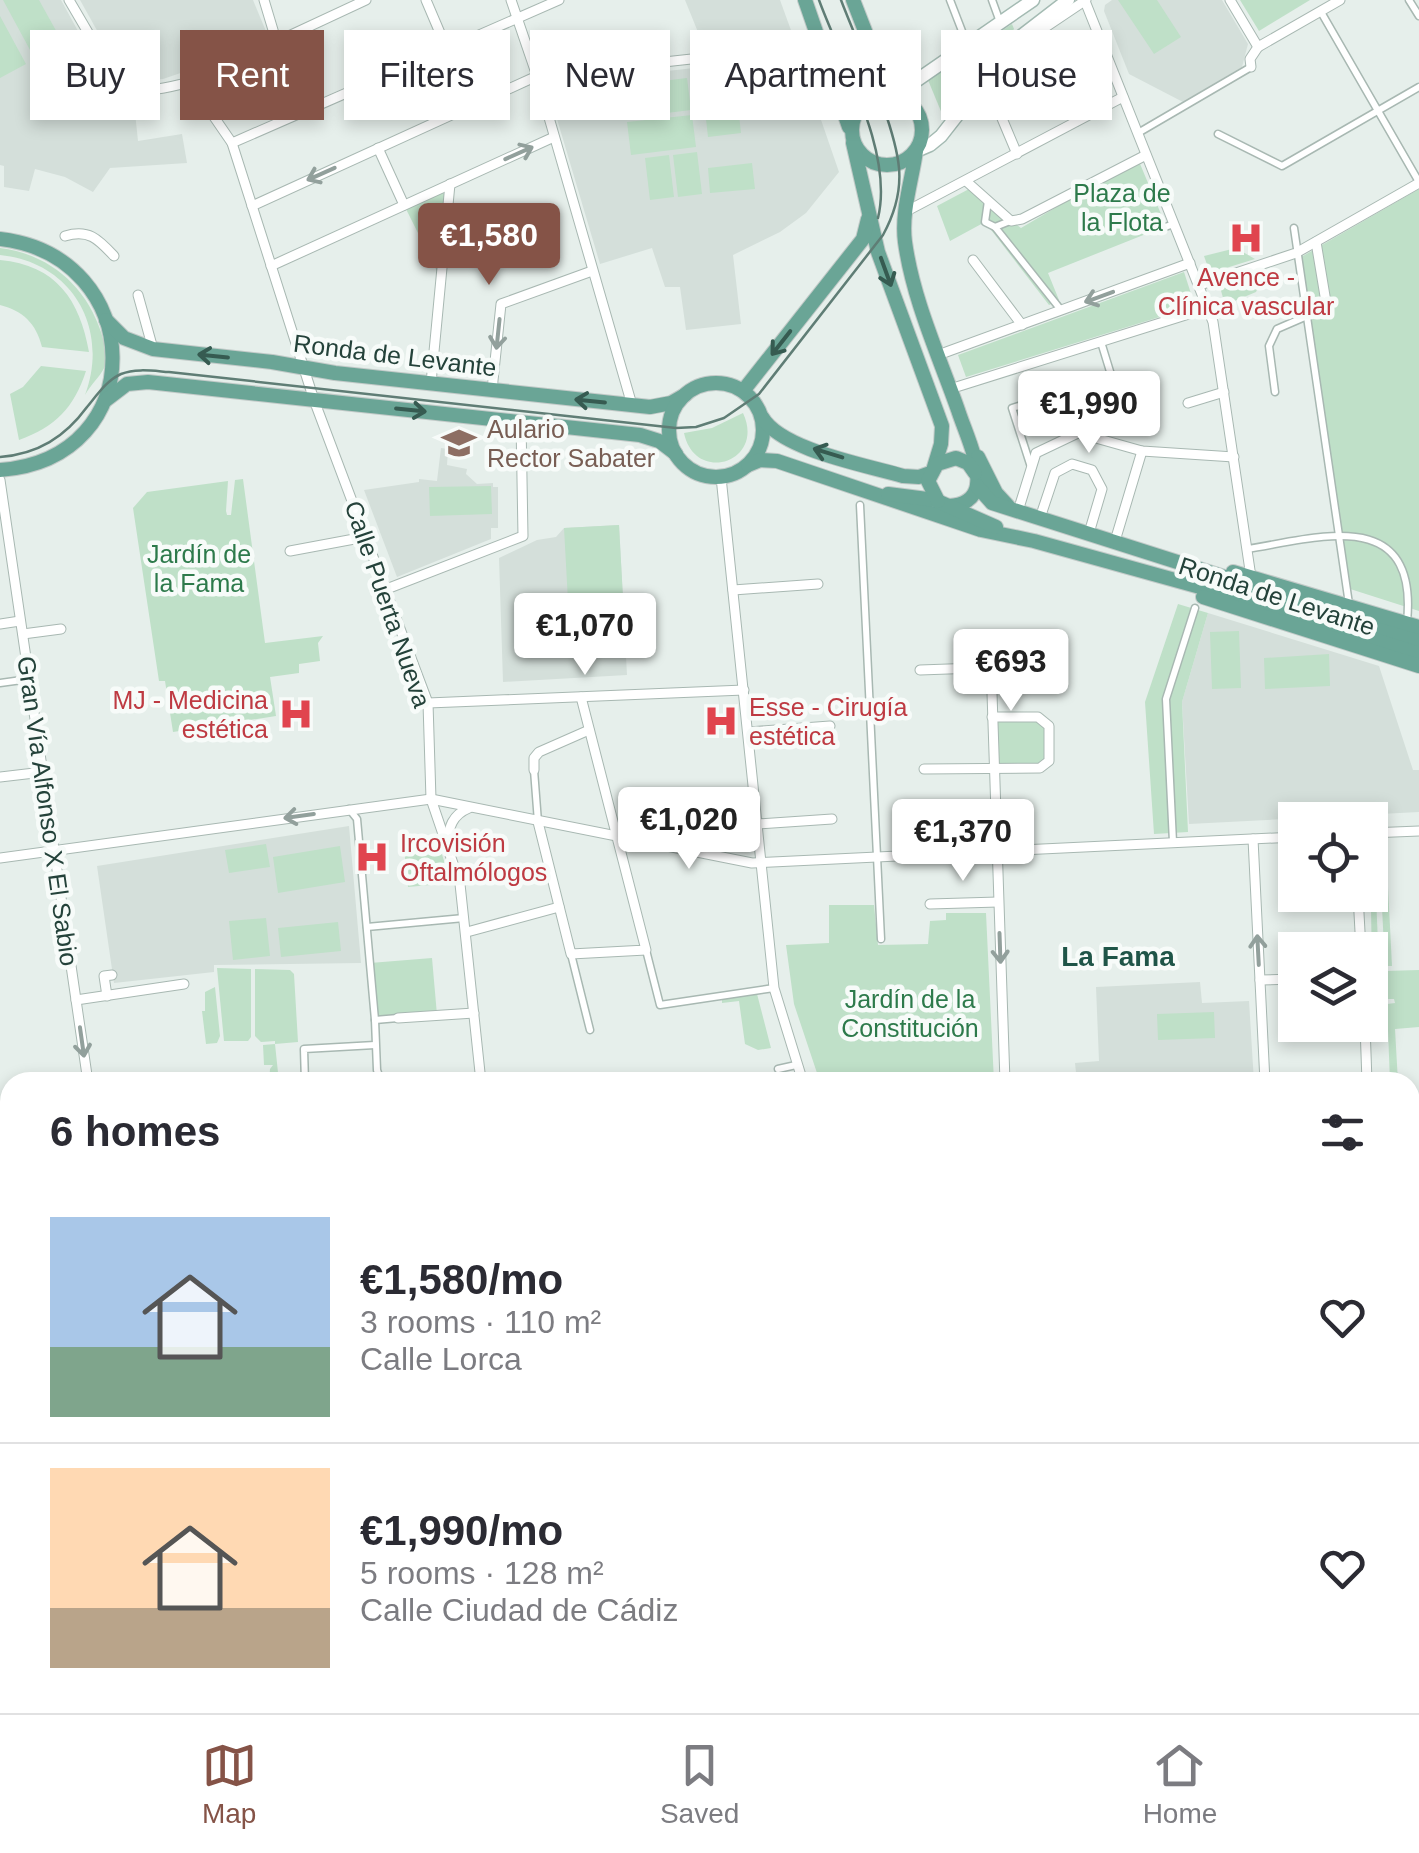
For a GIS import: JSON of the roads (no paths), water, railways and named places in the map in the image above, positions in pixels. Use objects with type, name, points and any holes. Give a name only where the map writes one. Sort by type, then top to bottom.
[{"type":"main road","points":[[805,0],[816,30]]},
{"type":"main road","points":[[853,0],[865,30]]},
{"type":"main road","points":[[988,30],[1033,0]]},
{"type":"main road","points":[[1025,30],[1068,0]]},
{"type":"main road","points":[[846,120],[878,252],[942,428],[942,444],[932,470],[930,490],[944,503],[1034,541]]},
{"type":"main road","points":[[854,120],[852,138],[862,156],[881,165],[898,164],[936,140],[952,120]]},
{"type":"main road","points":[[920,120],[922,132],[904,228],[908,256],[963,424],[996,494],[1018,511]]},
{"type":"main road","points":[[743,391],[863,240],[869,205]]},
{"type":"main road","points":[[0,470],[28,466],[61,451],[80,435],[106,400],[114,362],[106,320],[91,292],[66,265],[44,252],[3,239]]},
{"type":"main road","name":"Ronda de Levante","points":[[106,320],[124,338],[153,349],[632,405],[658,406],[684,395]]},
{"type":"main road","name":"Ronda de Levante","points":[[106,400],[128,384],[142,381],[647,436],[676,454]]},
{"type":"main road","points":[[762,416],[762,442],[748,465],[721,477],[697,473],[676,454],[670,436],[670,420],[684,395],[712,383],[743,391],[775,432],[798,444],[903,476],[919,477],[944,459],[956,458],[968,463],[976,480]]},
{"type":"main road","points":[[844,482],[893,495],[944,503],[965,502],[976,480],[963,424]]},
{"type":"main road","name":"Ronda de Levante","points":[[748,465],[772,460],[980,530],[1034,541],[1247,600],[1419,652]]},
{"type":"main road","name":"Ronda de Levante","points":[[976,480],[987,500],[1419,639]]},
{"type":"main road","name":"Ronda de Levante","points":[[1122,543],[1413,625]]},
{"type":"main road","name":"Ronda de Levante","points":[[1122,568],[1244,612],[1419,666]]},
{"type":"street","points":[[68,0],[116,82],[130,90],[158,90],[180,84]]},
{"type":"street","points":[[264,0],[273,30]]},
{"type":"street","points":[[297,30],[366,0]]},
{"type":"street","points":[[426,0],[438,30]]},
{"type":"street","points":[[512,0],[530,55]]},
{"type":"street","points":[[486,30],[558,0]]},
{"type":"street","points":[[950,0],[962,30]]},
{"type":"street","points":[[992,0],[1000,22]]},
{"type":"street","points":[[1040,30],[1085,0],[1096,30]]},
{"type":"street","points":[[1230,0],[1258,47]]},
{"type":"street","points":[[1138,133],[1252,67],[1250,59],[1258,47],[1340,0]]},
{"type":"street","points":[[1410,0],[1419,16]]},
{"type":"street","points":[[1200,284],[1296,254],[1419,182],[1321,12]]},
{"type":"street","points":[[1112,70],[1208,308],[1251,577]]},
{"type":"street","points":[[252,206],[530,79]]},
{"type":"street","points":[[1218,134],[1282,166],[1419,87]]},
{"type":"street","points":[[906,212],[1123,96]]},
{"type":"street","name":"Calle Puerta Nueva","points":[[217,120],[232,142],[314,400],[428,703],[431,799],[460,884],[480,1072]]},
{"type":"street","points":[[232,142],[283,120]]},
{"type":"street","points":[[549,120],[632,405]]},
{"type":"street","points":[[1003,120],[1018,154]]},
{"type":"street","points":[[271,266],[554,137]]},
{"type":"street","points":[[378,148],[404,206]]},
{"type":"street","points":[[995,226],[1022,219],[1146,154]]},
{"type":"street","points":[[1126,165],[1132,178]]},
{"type":"street","points":[[966,181],[1011,221]]},
{"type":"street","points":[[431,384],[450,184]]},
{"type":"street","points":[[988,201],[985,222],[995,226],[1062,310]]},
{"type":"street","points":[[1156,230],[1174,224]]},
{"type":"street","points":[[1294,228],[1349,606]]},
{"type":"street","points":[[64,236],[90,234],[114,256]]},
{"type":"street","points":[[1316,242],[1326,302]]},
{"type":"street","points":[[973,260],[1022,325]]},
{"type":"street","points":[[938,355],[1190,263]]},
{"type":"street","points":[[492,390],[501,304],[592,272]]},
{"type":"street","points":[[138,295],[153,349]]},
{"type":"street","points":[[950,389],[1208,308]]},
{"type":"street","points":[[1275,392],[1269,346],[1277,330],[1307,316]]},
{"type":"street","points":[[1031,469],[1012,408],[1112,378],[1102,342]]},
{"type":"street","points":[[1188,404],[1224,392]]},
{"type":"street","points":[[384,590],[524,536],[521,422]]},
{"type":"street","points":[[1018,511],[1036,454],[1078,433],[1142,450],[1234,457]]},
{"type":"street","points":[[1122,543],[1142,450]]},
{"type":"street","points":[[1040,518],[1055,473],[1072,464],[1092,470],[1102,489],[1089,533]]},
{"type":"street","points":[[721,477],[774,988],[798,1072]]},
{"type":"street","name":"Gran Vía Alfonso X El Sabio","points":[[0,480],[87,1072]]},
{"type":"street","points":[[860,505],[881,939]]},
{"type":"street","points":[[1247,549],[1339,535],[1385,539],[1405,554]]},
{"type":"street","points":[[290,551],[365,537]]},
{"type":"street","points":[[1413,625],[1414,574]]},
{"type":"street","points":[[734,590],[818,584]]},
{"type":"street","points":[[1173,842],[1166,699],[1195,608]]},
{"type":"street","points":[[0,624],[20,621]]},
{"type":"street","points":[[22,634],[61,629]]},
{"type":"street","points":[[920,670],[976,668],[986,678],[992,694],[1006,1072]]},
{"type":"street","points":[[0,683],[29,679]]},
{"type":"street","points":[[428,703],[744,690]]},
{"type":"street","points":[[580,698],[660,1005],[774,988]]},
{"type":"street","points":[[924,769],[1040,768],[1050,761],[1049,726],[1038,717],[992,717]]},
{"type":"street","points":[[748,732],[830,726]]},
{"type":"street","points":[[589,730],[539,752],[534,758],[534,770],[538,822],[590,1030]]},
{"type":"street","points":[[0,777],[43,772]]},
{"type":"street","points":[[0,858],[431,799],[732,861],[878,857],[996,846],[1028,850],[1278,838]]},
{"type":"street","points":[[447,846],[452,822],[457,814],[471,807]]},
{"type":"street","points":[[348,809],[357,818],[379,1072]]},
{"type":"street","points":[[758,824],[832,819]]},
{"type":"street","points":[[1388,832],[1419,831]]},
{"type":"street","points":[[1253,839],[1265,1072]]},
{"type":"street","points":[[930,904],[998,902]]},
{"type":"street","points":[[467,932],[559,906]]},
{"type":"street","points":[[367,926],[466,918]]},
{"type":"street","points":[[571,954],[646,950]]},
{"type":"street","points":[[107,996],[104,976],[112,974]]},
{"type":"street","points":[[1260,980],[1278,979]]},
{"type":"street","points":[[76,1000],[184,984]]},
{"type":"street","points":[[375,1020],[474,1012]]},
{"type":"street","points":[[1365,1042],[1366,1072]]},
{"type":"street","points":[[304,1072],[304,1049],[375,1046]]},
{"type":"street","points":[[778,1069],[796,1065]]},
{"type":"tram line","points":[[819,0],[872,137],[879,165],[878,218]]},
{"type":"tram line","points":[[0,457],[27,452],[49,442],[79,418],[111,380],[139,370],[676,428],[696,427],[724,418],[759,394],[883,235],[896,203],[899,168],[891,129],[841,0]]},
{"type":"place","name":"Avence - Clínica vascular","points":[[1246,238]]},
{"type":"place","name":"Aulario Rector Sabater","points":[[459,443]]},
{"type":"place","name":"MJ - Medicina estética","points":[[296,714]]},
{"type":"place","name":"Esse - Cirugía estética","points":[[721,721]]},
{"type":"place","name":"Ircovisión Oftalmólogos","points":[[372,857]]},
{"type":"district","name":"La Fama","points":[[1118,956]]},
{"type":"park label","name":"Plaza de la Flota","points":[[1122,208]]},
{"type":"park label","name":"Jardín de la Fama","points":[[199,568]]},
{"type":"park label","name":"Jardín de la Constitución","points":[[910,1014]]}]
